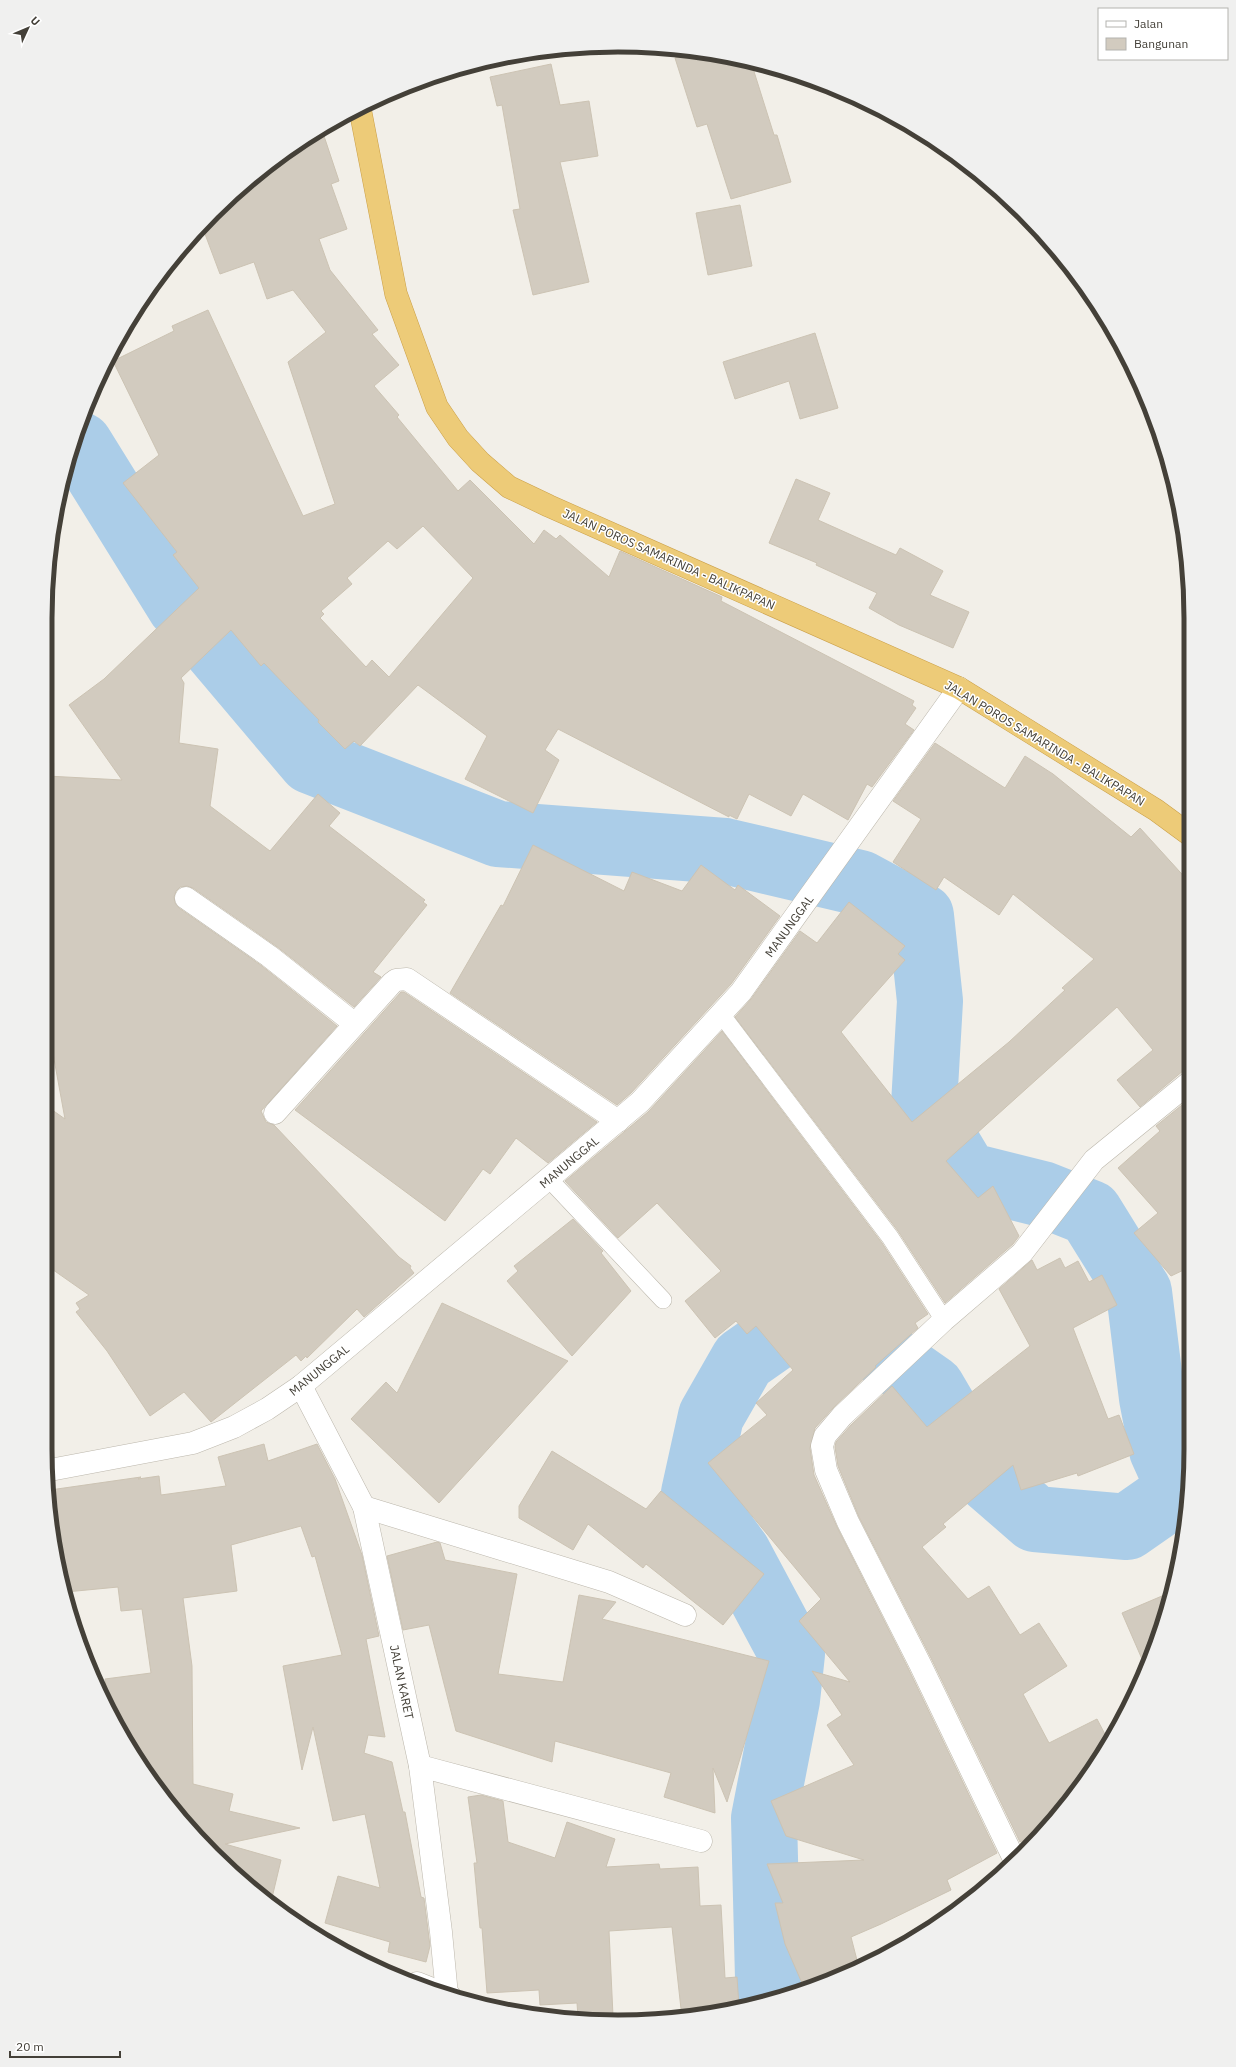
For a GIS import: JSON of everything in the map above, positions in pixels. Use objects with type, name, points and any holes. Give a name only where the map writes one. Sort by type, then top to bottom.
[{"type":"highway","name":"JALAN POROS SAMARINDA - BALIKPAPAN","points":[[361,114],[396,294],[437,407],[458,438],[480,462],[509,487],[549,506],[959,688],[1156,810],[1184,831]]},
{"type":"street","name":"MANUNGGAL","points":[[53,1470],[193,1443],[247,1420],[267,1409],[301,1386],[618,1121],[640,1102],[741,992],[959,688]]},
{"type":"street","points":[[186,898],[269,956],[355,1024]]},
{"type":"street","points":[[275,1113],[392,983],[396,980],[407,979],[618,1121]]},
{"type":"street","points":[[1012,1855],[920,1664],[848,1522],[826,1470],[822,1446],[825,1436],[842,1416],[944,1320],[1022,1253],[1094,1160],[1184,1087]]},
{"type":"street","name":"JALAN KARET","points":[[301,1386],[364,1506],[420,1766],[441,1924],[446,1988]]},
{"type":"street","points":[[364,1506],[609,1582],[685,1615]]},
{"type":"street","points":[[420,1766],[701,1841]]},
{"type":"lane","points":[[721,1014],[890,1238],[944,1320]]},
{"type":"lane","points":[[549,1179],[663,1300]]},
{"type":"building","points":[[683,56],[692,57],[753,69],[774,135],[777,135],[791,182],[731,199],[707,124],[697,127],[675,58]]},
{"type":"building","points":[[551,64],[560,105],[589,101],[598,156],[560,162],[589,282],[533,295],[513,210],[520,209],[502,105],[497,106],[490,77]]},
{"type":"building","points":[[324,135],[339,181],[331,184],[347,229],[319,239],[330,270],[378,330],[372,334],[399,365],[374,386],[399,415],[397,417],[458,491],[470,480],[534,544],[544,530],[556,539],[560,535],[609,577],[620,551],[722,597],[721,601],[914,701],[912,705],[916,708],[905,724],[914,730],[872,787],[867,784],[848,820],[803,794],[791,816],[749,794],[737,819],[729,815],[729,817],[558,729],[545,750],[559,760],[533,813],[465,779],[487,736],[418,685],[360,746],[354,741],[345,749],[264,663],[261,666],[231,630],[181,678],[184,683],[179,743],[218,749],[210,806],[270,851],[318,794],[340,813],[329,826],[425,900],[423,902],[427,905],[373,972],[381,977],[354,1007],[276,946],[193,888],[187,886],[180,887],[176,891],[174,897],[175,903],[179,908],[262,966],[337,1026],[261,1111],[266,1122],[274,1125],[399,1257],[411,1266],[410,1268],[414,1273],[364,1317],[357,1309],[307,1358],[306,1356],[301,1361],[296,1355],[211,1422],[184,1392],[150,1416],[107,1351],[76,1312],[80,1309],[76,1303],[89,1295],[52,1269],[52,1110],[65,1119],[52,1048],[52,776],[122,780],[69,705],[104,679],[199,588],[173,555],[177,552],[123,483],[159,455],[113,362],[114,360],[174,331],[172,326],[208,310],[303,516],[335,504],[288,362],[326,332],[293,290],[267,299],[254,262],[220,274],[204,232],[245,192],[273,169]],"holes":[[[423,526],[473,578],[389,677],[372,660],[366,667],[320,618],[324,614],[321,611],[352,584],[347,578],[388,541],[397,549]]]},
{"type":"building","points":[[740,205],[752,266],[708,275],[696,213]]},
{"type":"building","points":[[815,333],[838,408],[800,419],[789,381],[735,399],[723,362]]},
{"type":"building","points":[[796,479],[830,493],[818,520],[896,555],[900,548],[943,571],[930,595],[969,612],[953,648],[899,625],[869,608],[877,593],[816,565],[817,563],[769,543]]},
{"type":"building","points":[[935,743],[1005,788],[1025,756],[1053,774],[1131,837],[1140,828],[1184,876],[1184,1070],[1140,1107],[1117,1080],[1153,1050],[1117,1007],[946,1161],[978,1198],[993,1186],[1019,1236],[1013,1244],[945,1303],[898,1231],[735,1017],[751,999],[800,931],[817,943],[849,902],[905,946],[898,954],[905,960],[841,1032],[912,1122],[1009,1042],[1065,990],[1062,988],[1094,959],[1013,894],[999,915],[944,877],[936,890],[893,862],[921,819],[893,801]]},
{"type":"building","points":[[533,845],[624,891],[632,872],[682,891],[701,865],[735,890],[738,885],[780,916],[731,984],[631,1093],[617,1105],[450,993],[501,905],[503,906]]},
{"type":"building","points":[[401,992],[404,992],[597,1122],[548,1163],[516,1138],[490,1174],[483,1169],[445,1221],[295,1110]]},
{"type":"building","points":[[722,1031],[882,1243],[928,1314],[915,1323],[918,1328],[875,1366],[876,1367],[833,1408],[815,1428],[810,1448],[814,1475],[837,1527],[909,1670],[997,1853],[947,1880],[951,1890],[851,1937],[857,1962],[802,1984],[785,1944],[775,1903],[783,1903],[767,1864],[864,1860],[786,1836],[771,1801],[854,1765],[827,1725],[842,1715],[812,1671],[850,1682],[799,1621],[821,1599],[708,1463],[767,1415],[756,1403],[793,1370],[756,1326],[747,1334],[736,1321],[715,1338],[685,1301],[721,1271],[657,1203],[618,1238],[565,1181],[648,1112]]},
{"type":"building","points":[[1182,1105],[1184,1108],[1184,1270],[1171,1276],[1134,1233],[1158,1213],[1118,1168],[1160,1131],[1156,1126]]},
{"type":"building","points":[[573,1219],[603,1251],[601,1253],[631,1291],[572,1356],[507,1281],[518,1271],[514,1266]]},
{"type":"building","points":[[1060,1258],[1065,1268],[1078,1261],[1089,1282],[1102,1275],[1117,1305],[1073,1328],[1108,1419],[1119,1415],[1134,1454],[1078,1476],[1077,1473],[1021,1490],[1013,1465],[943,1524],[946,1527],[922,1547],[968,1599],[989,1586],[1020,1635],[1039,1623],[1067,1666],[1023,1694],[1049,1743],[1097,1719],[1106,1736],[1067,1794],[1030,1837],[1020,1842],[931,1658],[859,1517],[838,1466],[835,1447],[836,1442],[851,1425],[892,1386],[927,1427],[1030,1346],[999,1289],[1032,1260],[1037,1270]]},
{"type":"building","points":[[442,1303],[568,1361],[439,1503],[351,1419],[386,1382],[397,1393]]},
{"type":"building","points":[[264,1444],[268,1461],[317,1444],[335,1479],[362,1555],[379,1636],[366,1639],[385,1737],[368,1735],[364,1753],[392,1762],[403,1812],[405,1812],[421,1897],[424,1898],[430,1946],[426,1962],[388,1952],[390,1942],[325,1923],[338,1876],[380,1888],[365,1814],[333,1821],[313,1727],[302,1770],[283,1666],[342,1655],[315,1556],[312,1557],[301,1526],[231,1545],[237,1591],[183,1598],[192,1666],[193,1784],[233,1794],[229,1811],[300,1828],[225,1844],[281,1860],[272,1897],[245,1875],[218,1849],[192,1822],[169,1794],[147,1763],[128,1732],[107,1692],[105,1679],[151,1673],[142,1609],[121,1611],[118,1587],[70,1592],[57,1523],[53,1490],[141,1477],[138,1479],[159,1476],[161,1495],[226,1486],[218,1457]]},
{"type":"building","points":[[552,1451],[646,1509],[661,1491],[764,1574],[723,1625],[646,1564],[643,1568],[588,1524],[573,1550],[519,1518],[519,1506]]},
{"type":"building","points":[[437,1542],[440,1543],[445,1560],[517,1574],[498,1674],[563,1682],[579,1595],[616,1602],[602,1619],[769,1661],[727,1802],[713,1768],[715,1813],[664,1797],[671,1773],[555,1741],[552,1762],[456,1731],[429,1625],[403,1630],[387,1556]]},
{"type":"building","points":[[1165,1595],[1143,1661],[1122,1613]]},
{"type":"building","points":[[481,1795],[503,1801],[508,1842],[555,1858],[567,1822],[615,1839],[606,1867],[659,1864],[660,1869],[698,1867],[700,1906],[721,1905],[725,1978],[737,1977],[739,2002],[681,2011],[672,1927],[609,1931],[613,2015],[578,2014],[577,2003],[540,2005],[539,1990],[487,1993],[482,1928],[480,1928],[474,1863],[477,1863],[468,1797]]},
{"type":"waterway","points":[[79,445],[180,606],[311,761],[498,834],[725,851],[860,883],[921,916],[930,1001],[924,1105],[966,1175],[1042,1194],[1090,1213],[1139,1292],[1152,1398],[1162,1450],[1180,1490],[1127,1527],[1035,1519],[982,1473],[932,1388],[862,1339],[793,1325],[743,1360],[711,1416],[694,1493],[738,1553],[792,1654],[787,1700],[764,1818],[768,1979],[766,1995]]}]
